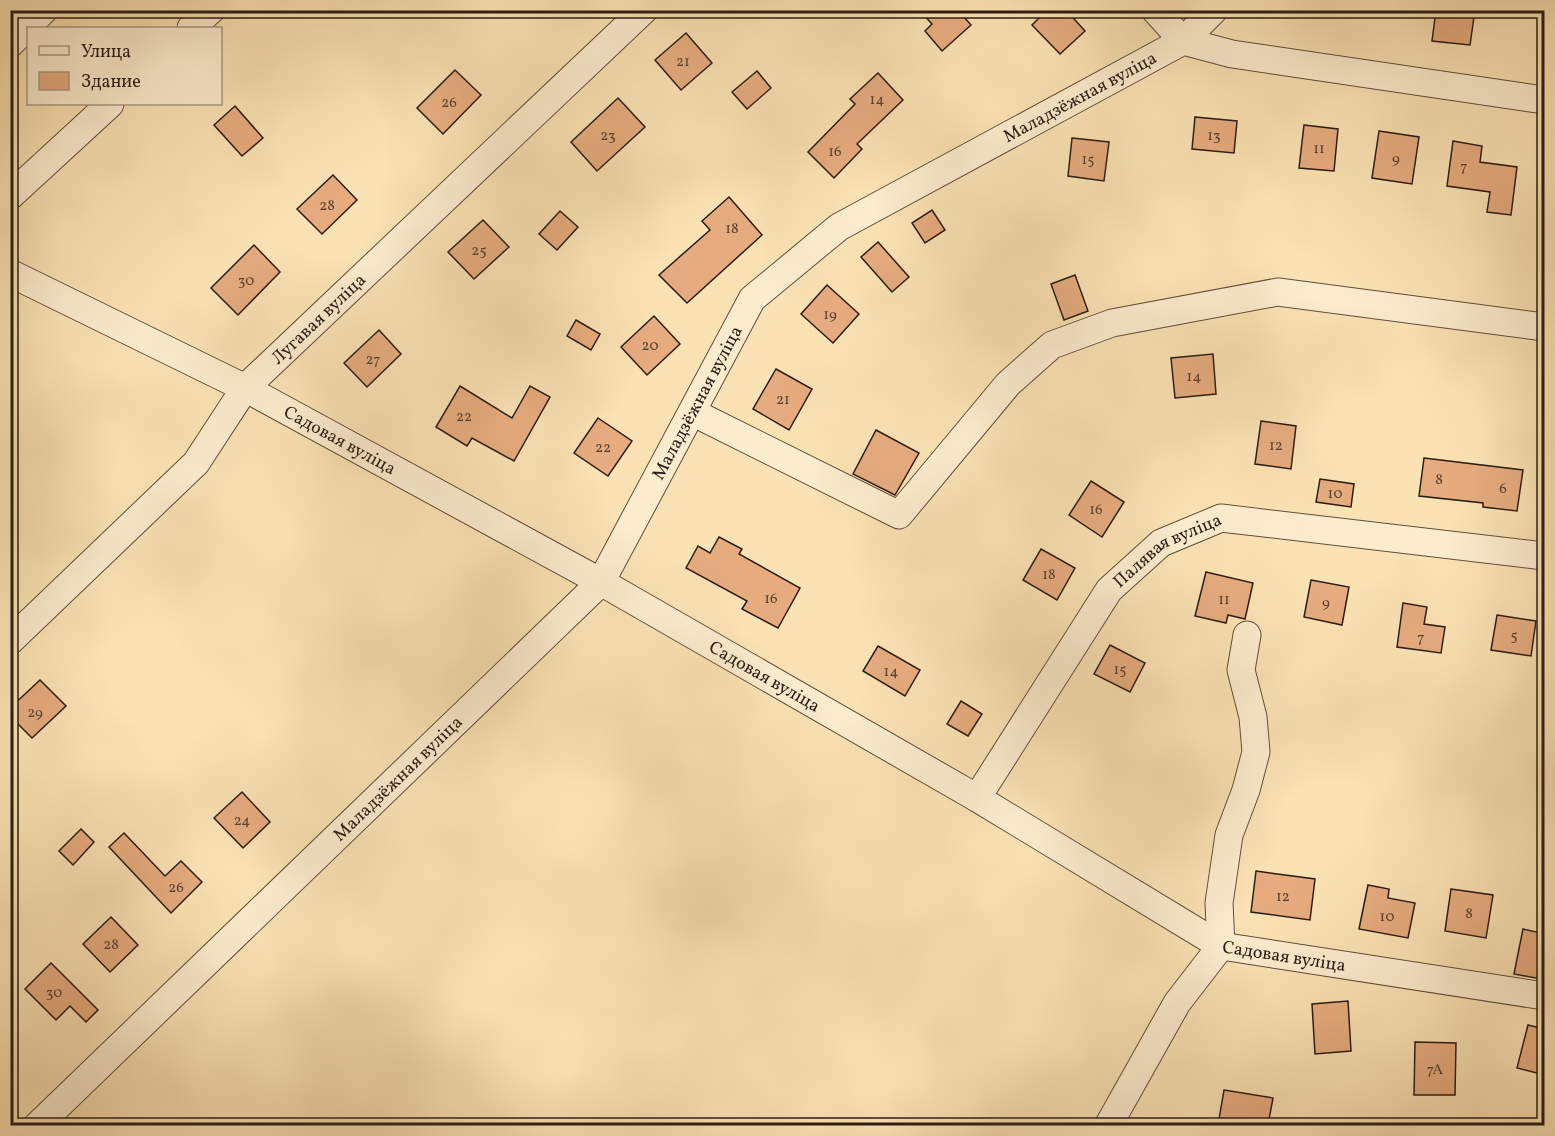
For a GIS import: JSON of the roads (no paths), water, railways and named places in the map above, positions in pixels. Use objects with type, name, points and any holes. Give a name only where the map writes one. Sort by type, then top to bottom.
[{"type":"street","points":[[10,44],[44,10]]},
{"type":"street","points":[[192,27],[211,10]]},
{"type":"street","name":"Лугавая вуліца","points":[[10,641],[196,463],[245,388],[644,10]]},
{"type":"street","points":[[1155,10],[1183,41],[1232,54],[1545,100]]},
{"type":"street","name":"Маладзёжная вуліца","points":[[37,1125],[601,582],[752,299],[839,226],[1183,41],[1214,10]]},
{"type":"street","points":[[10,196],[109,105]]},
{"type":"street","name":"Садовая вуліца","points":[[13,277],[245,388],[601,582],[977,798],[1221,946],[1545,996]]},
{"type":"street","points":[[692,412],[899,515],[1008,384],[1052,345],[1113,323],[1278,292],[1545,327]]},
{"type":"street","name":"Палявая вуліца","points":[[977,798],[1109,590],[1161,543],[1221,518],[1545,556]]},
{"type":"street","points":[[1108,1125],[1177,1003],[1221,946],[1219,903],[1229,835],[1246,790],[1256,752],[1253,717],[1241,670],[1247,635]]}]
